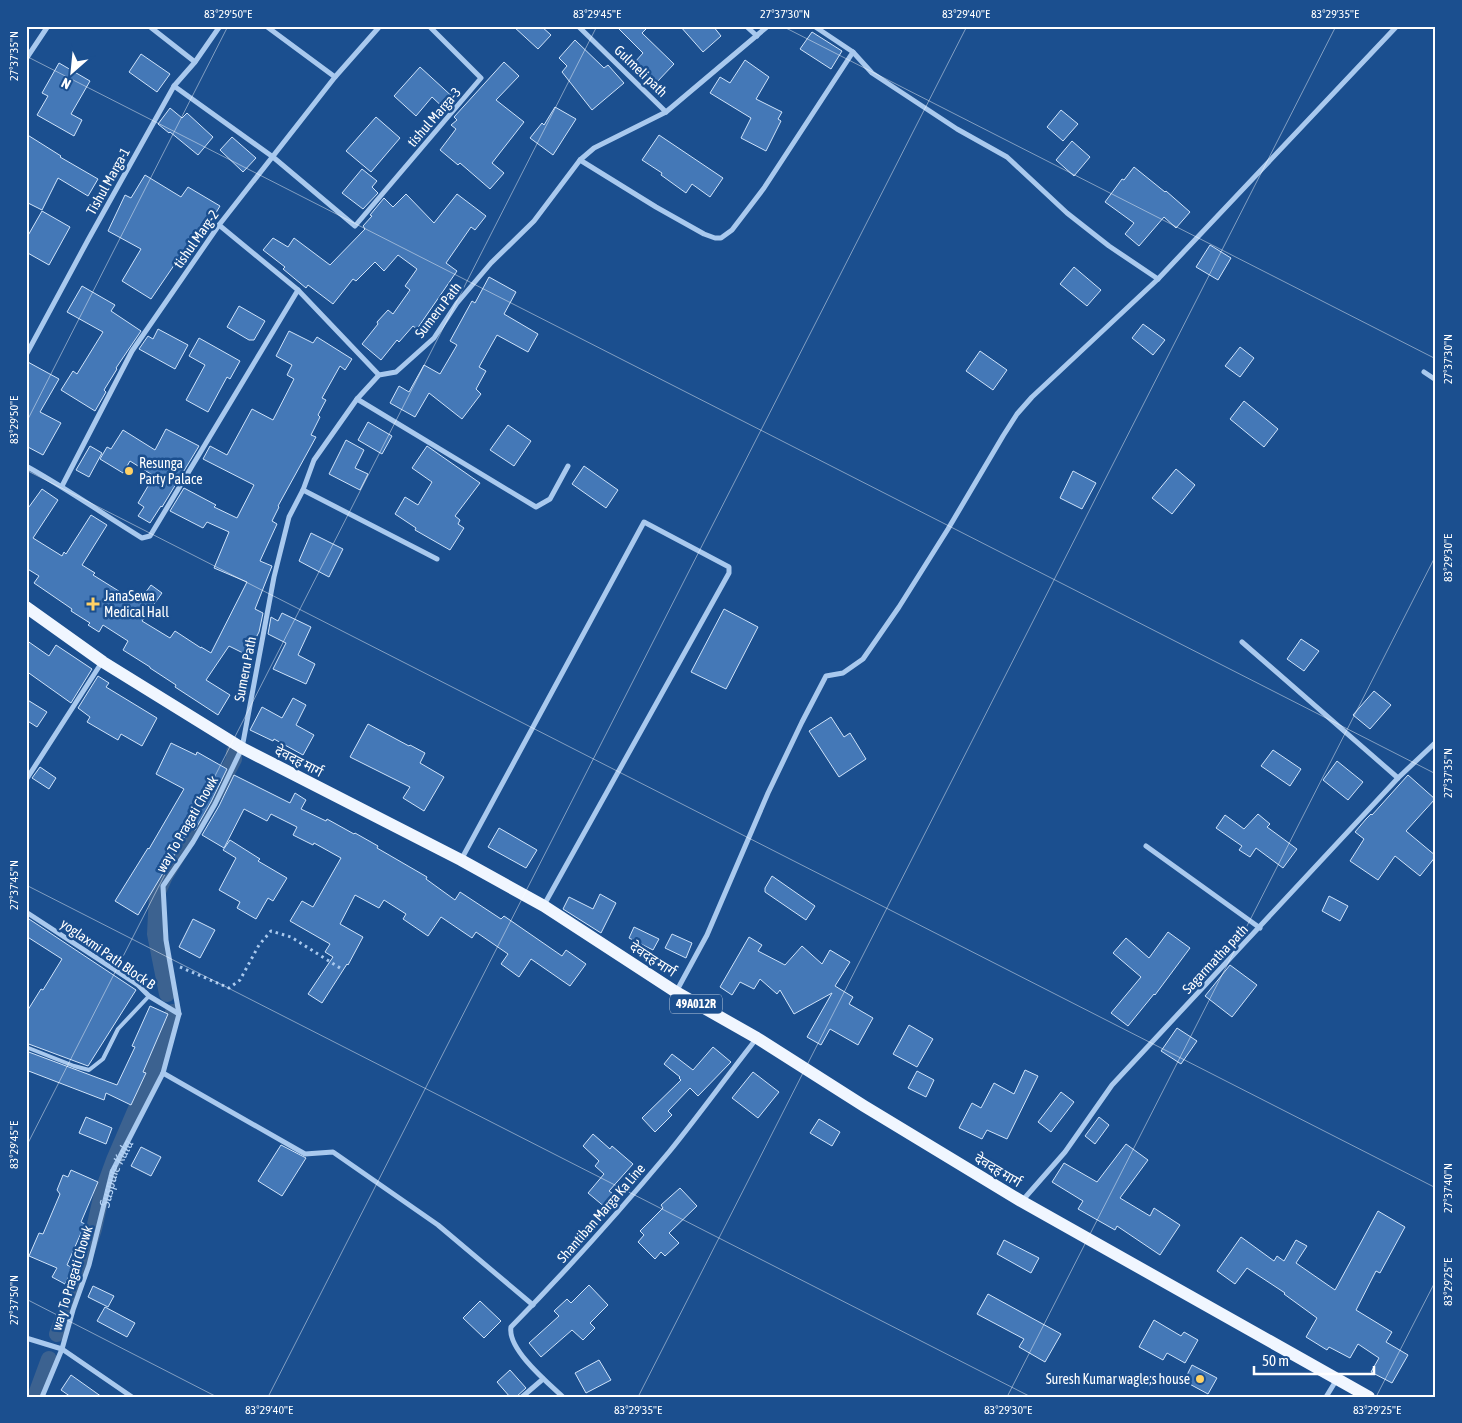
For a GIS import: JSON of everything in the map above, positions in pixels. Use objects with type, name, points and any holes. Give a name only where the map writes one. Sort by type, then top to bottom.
[{"type":"main road","name":"देवदह मार्ग","points":[[26,607],[103,662],[242,748],[462,860],[544,906],[676,992],[757,1038],[864,1106],[1021,1201],[1369,1397]]},
{"type":"street","points":[[26,59],[48,26]]},
{"type":"street","points":[[149,26],[195,62]]},
{"type":"street","name":"Tishul Marga-1","points":[[26,355],[174,86],[195,62],[220,26]]},
{"type":"street","points":[[266,26],[335,78]]},
{"type":"street","name":"tishul Marg-2","points":[[62,486],[132,351],[219,225],[335,78],[380,26]]},
{"type":"street","name":"tishul Marga-3","points":[[273,157],[355,226],[481,78],[429,26]]},
{"type":"street","name":"Gulmeli path","points":[[578,26],[666,112]]},
{"type":"street","points":[[746,26],[757,36]]},
{"type":"street","name":"Sumeru Path","points":[[242,748],[280,551],[289,517],[303,490],[314,460],[357,399],[379,375],[396,372],[434,338],[457,303],[491,263],[534,222],[580,160],[594,148],[608,140],[666,112],[768,26]]},
{"type":"street","points":[[814,26],[853,52],[872,73],[958,129],[1007,157],[1066,212],[1109,246],[1158,279]]},
{"type":"street","points":[[676,992],[707,935],[768,793],[826,676],[843,672],[863,659],[899,607],[1017,414],[1032,397],[1158,279],[1397,26]]},
{"type":"street","points":[[580,160],[704,234],[721,238],[732,230],[764,188],[853,52]]},
{"type":"street","points":[[174,86],[273,157]]},
{"type":"street","points":[[219,225],[298,290],[379,375]]},
{"type":"street","points":[[26,466],[62,486],[96,510],[142,538],[150,536],[298,290]]},
{"type":"street","points":[[1424,372],[1436,380]]},
{"type":"street","points":[[357,399],[536,507],[550,499],[568,466]]},
{"type":"street","points":[[303,490],[437,559]]},
{"type":"street","points":[[462,860],[644,522],[729,567],[729,573],[544,906]]},
{"type":"street","points":[[1242,642],[1398,778]]},
{"type":"street","points":[[26,780],[103,662]]},
{"type":"street","name":"Sagarmatha path","points":[[1021,1201],[1065,1152],[1112,1085],[1398,778],[1436,742]]},
{"type":"street","name":"way To Pragati Chowk","points":[[42,1397],[62,1349],[89,1265],[112,1172],[163,1073],[178,1014],[163,911],[163,886],[198,834],[242,748]]},
{"type":"street","points":[[1146,846],[1260,928]]},
{"type":"street","name":"yoglaxmi Path Block B","points":[[26,912],[138,985],[149,996],[178,1014]]},
{"type":"street","name":"Shantiban Marga Ka Line","points":[[543,1379],[516,1347],[510,1333],[511,1327],[588,1246],[670,1151],[757,1038]]},
{"type":"street","points":[[163,1073],[305,1154],[333,1152],[438,1225],[533,1305]]},
{"type":"street","points":[[26,1338],[62,1349],[132,1397]]},
{"type":"street","points":[[522,1397],[543,1379],[563,1397]]},
{"type":"street","points":[[1326,1397],[1337,1379]]},
{"type":"lane","points":[[26,1047],[89,1070],[103,1059],[118,1029],[149,996]]},
{"type":"path","points":[[169,962],[229,988],[240,980],[259,945],[271,931],[291,937],[340,968]]},
{"type":"building","points":[[513,26],[541,26],[551,35],[538,49]]},
{"type":"building","points":[[616,26],[649,26],[642,33],[674,64],[656,83],[635,62],[643,53]]},
{"type":"building","points":[[680,26],[713,26],[721,36],[703,52]]},
{"type":"building","points":[[812,32],[842,51],[831,69],[800,49]]},
{"type":"building","points":[[575,40],[604,68],[608,65],[624,83],[592,110],[562,72],[567,66],[559,58]]},
{"type":"building","points":[[141,54],[170,74],[157,92],[129,72]]},
{"type":"building","points":[[745,60],[769,77],[756,99],[782,112],[778,119],[781,121],[766,151],[741,138],[751,118],[710,93],[720,77],[730,83]]},
{"type":"building","points":[[504,62],[519,76],[496,100],[524,122],[492,163],[504,173],[490,189],[460,163],[458,165],[440,150],[456,129],[451,125],[457,120],[454,117]]},
{"type":"building","points":[[59,63],[90,81],[71,114],[82,120],[74,136],[37,115],[48,96],[42,93]]},
{"type":"building","points":[[420,67],[456,100],[447,111],[432,97],[416,116],[394,96]]},
{"type":"building","points":[[555,107],[576,119],[553,155],[530,138],[542,123],[544,125]]},
{"type":"building","points":[[170,108],[182,118],[187,113],[213,137],[198,155],[158,124]]},
{"type":"building","points":[[1061,110],[1078,124],[1063,141],[1047,127]]},
{"type":"building","points":[[376,117],[400,138],[371,172],[346,151]]},
{"type":"building","points":[[26,134],[98,179],[88,196],[58,178],[42,210],[26,202]]},
{"type":"building","points":[[659,135],[723,178],[710,197],[692,184],[686,193],[661,175],[662,173],[642,160]]},
{"type":"building","points":[[232,137],[256,158],[243,172],[220,150]]},
{"type":"building","points":[[1072,141],[1090,157],[1074,176],[1056,160]]},
{"type":"building","points":[[1134,167],[1190,212],[1176,228],[1164,217],[1139,246],[1125,234],[1134,223],[1105,202],[1122,179],[1124,180]]},
{"type":"building","points":[[362,169],[377,181],[372,187],[378,193],[363,209],[342,193]]},
{"type":"building","points":[[145,175],[181,197],[188,187],[220,206],[208,226],[205,224],[151,299],[122,281],[141,249],[108,231],[125,195],[131,198]]},
{"type":"building","points":[[406,194],[434,223],[457,194],[486,216],[475,230],[471,227],[446,263],[457,271],[417,329],[413,326],[399,342],[397,340],[381,360],[362,344],[388,310],[393,314],[410,290],[405,286],[417,269],[398,255],[384,271],[375,262],[356,281],[353,279],[333,304],[308,285],[306,288],[283,269],[285,267],[263,250],[273,238],[288,247],[294,238],[330,265],[365,229],[363,226],[384,198],[393,207]]},
{"type":"building","points":[[42,211],[70,227],[49,265],[26,252],[26,239]]},
{"type":"building","points":[[1210,245],[1231,258],[1218,280],[1196,267]]},
{"type":"building","points":[[1074,267],[1101,290],[1087,306],[1060,284]]},
{"type":"building","points":[[489,277],[516,292],[504,314],[538,334],[528,352],[497,335],[479,367],[486,371],[476,389],[481,394],[462,419],[429,393],[415,417],[390,403],[399,386],[409,392],[424,365],[440,374],[457,345],[450,341],[472,301],[475,303]]},
{"type":"building","points":[[82,286],[115,305],[111,311],[141,331],[116,368],[104,390],[106,392],[95,411],[61,390],[73,371],[77,374],[103,332],[67,312]]},
{"type":"building","points":[[239,306],[265,321],[254,340],[249,340],[227,327]]},
{"type":"building","points":[[1143,324],[1165,340],[1153,355],[1132,338]]},
{"type":"building","points":[[158,329],[188,345],[175,369],[139,349],[148,336],[153,339]]},
{"type":"building","points":[[289,331],[313,343],[317,337],[352,359],[345,370],[340,366],[322,398],[326,400],[311,435],[316,437],[278,506],[272,521],[277,524],[260,561],[272,566],[255,609],[263,613],[259,632],[247,655],[229,646],[206,680],[230,695],[218,715],[123,650],[128,641],[103,625],[99,632],[88,625],[90,623],[71,611],[72,609],[34,583],[39,576],[26,568],[26,511],[42,489],[58,500],[33,538],[62,556],[64,552],[66,554],[91,515],[107,525],[82,565],[95,573],[93,575],[138,603],[151,585],[162,593],[142,621],[170,638],[175,631],[211,653],[247,582],[214,568],[229,532],[207,522],[203,528],[170,511],[184,488],[216,505],[214,507],[237,518],[254,485],[203,459],[210,446],[227,455],[252,409],[273,420],[294,379],[287,375],[292,365],[276,356]]},
{"type":"building","points":[[199,338],[240,361],[230,379],[227,377],[208,412],[186,400],[205,365],[189,356]]},
{"type":"building","points":[[1240,347],[1254,358],[1240,377],[1225,366]]},
{"type":"building","points":[[980,351],[1007,370],[993,390],[966,371]]},
{"type":"building","points":[[26,361],[59,379],[40,412],[61,423],[43,455],[26,446]]},
{"type":"building","points":[[1244,401],[1278,429],[1264,447],[1230,419]]},
{"type":"building","points":[[368,422],[392,436],[382,454],[358,440]]},
{"type":"building","points":[[508,425],[531,441],[514,466],[490,450]]},
{"type":"building","points":[[166,429],[199,446],[162,507],[150,523],[138,516],[144,507],[138,503],[154,476],[130,461],[123,473],[100,459],[107,447],[111,449],[123,430],[155,450]]},
{"type":"building","points":[[346,440],[364,450],[355,468],[368,474],[360,490],[329,474]]},
{"type":"building","points":[[90,446],[102,453],[89,477],[76,470]]},
{"type":"building","points":[[427,446],[480,483],[455,516],[460,520],[458,524],[464,528],[450,550],[415,530],[416,528],[395,514],[405,497],[418,505],[432,482],[412,468]]},
{"type":"building","points":[[584,466],[618,490],[606,508],[572,484]]},
{"type":"building","points":[[1176,469],[1195,485],[1172,514],[1152,498]]},
{"type":"building","points":[[1073,471],[1096,483],[1082,509],[1060,498]]},
{"type":"building","points":[[311,533],[343,549],[329,577],[299,561]]},
{"type":"building","points":[[724,609],[758,627],[726,689],[691,672]]},
{"type":"building","points":[[282,613],[311,627],[298,655],[315,664],[306,684],[273,669],[286,643],[268,634],[271,617],[278,621]]},
{"type":"building","points":[[1301,639],[1319,651],[1304,671],[1287,659]]},
{"type":"building","points":[[26,640],[49,656],[56,645],[92,669],[71,703],[26,671]]},
{"type":"building","points":[[98,676],[109,683],[106,687],[157,718],[142,746],[121,734],[118,740],[87,722],[90,717],[78,708]]},
{"type":"building","points":[[1374,691],[1391,705],[1370,729],[1353,715]]},
{"type":"building","points":[[293,698],[306,705],[296,725],[314,735],[303,755],[274,739],[273,741],[250,730],[262,707],[282,718]]},
{"type":"building","points":[[26,699],[47,712],[37,727],[26,720]]},
{"type":"building","points":[[831,717],[844,737],[850,733],[866,759],[839,777],[809,731]]},
{"type":"building","points":[[368,724],[425,753],[420,763],[444,777],[424,811],[403,798],[410,787],[350,757]]},
{"type":"building","points":[[171,743],[196,755],[197,752],[227,769],[195,830],[190,828],[138,915],[115,901],[149,849],[184,789],[156,774]]},
{"type":"building","points":[[1273,750],[1301,769],[1290,786],[1261,766]]},
{"type":"building","points":[[1337,761],[1363,782],[1348,800],[1323,780]]},
{"type":"building","points":[[40,767],[56,778],[49,789],[32,778]]},
{"type":"building","points":[[234,775],[290,803],[295,793],[306,800],[301,809],[326,821],[327,819],[378,846],[377,848],[427,877],[426,879],[455,900],[460,892],[501,919],[504,916],[562,956],[566,950],[586,964],[570,986],[531,959],[519,977],[501,964],[508,954],[476,932],[472,938],[441,917],[428,936],[403,919],[406,914],[384,900],[379,908],[355,895],[340,924],[363,937],[348,965],[322,1003],[308,994],[333,957],[325,952],[330,944],[290,921],[302,901],[313,907],[341,858],[314,843],[313,845],[293,835],[297,827],[271,814],[267,821],[244,809],[224,848],[202,835]]},
{"type":"building","points":[[1408,775],[1435,799],[1406,831],[1436,856],[1420,876],[1395,856],[1378,880],[1350,861],[1364,839],[1355,832]]},
{"type":"building","points":[[1258,814],[1270,824],[1267,827],[1297,849],[1283,868],[1256,848],[1250,857],[1239,850],[1242,846],[1216,828],[1225,815],[1244,829]]},
{"type":"building","points":[[499,828],[537,850],[526,868],[488,847]]},
{"type":"building","points":[[230,840],[260,859],[258,861],[287,878],[273,901],[268,898],[256,919],[237,908],[240,902],[219,890],[236,858],[223,850]]},
{"type":"building","points":[[772,876],[815,906],[806,920],[765,892],[765,888]]},
{"type":"building","points":[[600,894],[616,903],[601,933],[563,909],[569,897],[593,909]]},
{"type":"building","points":[[1329,896],[1348,906],[1340,921],[1322,911]]},
{"type":"building","points":[[26,917],[136,990],[88,1066],[26,1043],[26,1013],[62,959],[26,936]]},
{"type":"building","points":[[193,919],[215,930],[200,958],[179,947]]},
{"type":"building","points":[[634,927],[659,939],[653,950],[629,938]]},
{"type":"building","points":[[1168,932],[1190,948],[1155,995],[1128,1026],[1111,1013],[1141,977],[1113,953],[1126,938],[1149,958]]},
{"type":"building","points":[[672,934],[692,943],[686,958],[665,948]]},
{"type":"building","points":[[749,937],[762,945],[758,951],[785,965],[802,946],[822,964],[830,950],[850,962],[835,986],[853,997],[849,1004],[873,1018],[858,1045],[830,1029],[821,1045],[807,1037],[832,993],[794,1014],[780,990],[777,994],[760,979],[754,989],[740,982],[732,995],[720,987]]},
{"type":"building","points":[[1230,965],[1257,985],[1232,1017],[1205,996]]},
{"type":"building","points":[[150,1006],[168,1014],[143,1072],[146,1073],[131,1105],[106,1093],[104,1100],[26,1070],[26,1051],[117,1085],[135,1047],[132,1046]]},
{"type":"building","points":[[909,1025],[933,1039],[917,1067],[893,1054]]},
{"type":"building","points":[[1177,1028],[1197,1041],[1181,1064],[1161,1051]]},
{"type":"building","points":[[713,1047],[731,1062],[698,1096],[690,1088],[668,1111],[672,1115],[655,1132],[642,1118],[681,1080],[664,1064],[672,1054],[693,1070]]},
{"type":"building","points":[[1025,1070],[1038,1076],[1007,1139],[987,1130],[982,1139],[959,1128],[972,1103],[981,1108],[994,1083],[1014,1094]]},
{"type":"building","points":[[917,1071],[934,1080],[926,1097],[908,1088]]},
{"type":"building","points":[[753,1072],[779,1092],[758,1118],[732,1098]]},
{"type":"building","points":[[1061,1092],[1074,1102],[1051,1132],[1038,1122]]},
{"type":"building","points":[[86,1117],[112,1128],[106,1144],[79,1133]]},
{"type":"building","points":[[1099,1117],[1109,1125],[1095,1144],[1085,1136]]},
{"type":"building","points":[[819,1119],[840,1132],[832,1146],[810,1133]]},
{"type":"building","points":[[593,1134],[610,1149],[612,1146],[633,1164],[609,1191],[616,1196],[606,1208],[588,1193],[604,1174],[595,1166],[599,1161],[583,1146]]},
{"type":"building","points":[[1126,1144],[1148,1160],[1120,1198],[1150,1216],[1154,1208],[1180,1225],[1160,1255],[1117,1226],[1115,1230],[1078,1209],[1083,1201],[1052,1182],[1064,1163],[1097,1182]]},
{"type":"building","points":[[281,1145],[306,1158],[282,1196],[258,1181]]},
{"type":"building","points":[[141,1147],[161,1157],[151,1176],[131,1166]]},
{"type":"building","points":[[71,1170],[98,1182],[81,1222],[85,1224],[67,1265],[73,1268],[65,1284],[52,1277],[57,1268],[29,1256],[39,1233],[43,1234],[60,1194],[57,1190],[63,1175],[68,1177]]},
{"type":"building","points":[[680,1188],[697,1206],[669,1233],[679,1243],[665,1256],[661,1252],[655,1259],[638,1242],[644,1235],[640,1231],[663,1208],[661,1205]]},
{"type":"building","points":[[1378,1211],[1405,1227],[1380,1273],[1376,1271],[1356,1310],[1392,1332],[1386,1342],[1408,1355],[1392,1383],[1371,1372],[1379,1358],[1358,1344],[1350,1358],[1329,1347],[1327,1350],[1306,1337],[1317,1318],[1285,1293],[1247,1268],[1235,1284],[1217,1271],[1241,1237],[1274,1261],[1277,1256],[1284,1261],[1296,1240],[1307,1246],[1296,1263],[1335,1290]]},
{"type":"building","points":[[1004,1240],[1039,1258],[1031,1273],[997,1254]]},
{"type":"building","points":[[589,1285],[608,1305],[590,1323],[595,1328],[583,1340],[572,1330],[541,1357],[529,1343],[559,1316],[554,1311],[567,1299],[571,1303]]},
{"type":"building","points":[[93,1286],[114,1296],[108,1307],[88,1297]]},
{"type":"building","points":[[988,1294],[1061,1334],[1045,1362],[1019,1347],[1024,1339],[977,1314]]},
{"type":"building","points":[[480,1301],[501,1321],[484,1338],[463,1318]]},
{"type":"building","points":[[105,1307],[135,1323],[127,1337],[97,1321]]},
{"type":"building","points":[[1154,1320],[1181,1336],[1184,1332],[1198,1340],[1185,1363],[1167,1353],[1163,1360],[1139,1347]]},
{"type":"building","points":[[599,1360],[611,1380],[586,1393],[575,1373]]},
{"type":"building","name":"Suresh Kumar wagle;s house","points":[[1192,1365],[1217,1378],[1208,1394],[1184,1381]]},
{"type":"building","points":[[510,1370],[526,1388],[516,1397],[510,1397],[497,1382]]},
{"type":"building","points":[[71,1375],[102,1397],[71,1397],[61,1390]]},
{"type":"waterway","name":"Suspure Kula","points":[[167,994],[155,934],[157,894],[165,876],[221,784],[234,759],[234,752]]},
{"type":"waterway","name":"Suspure Kula","points":[[57,1334],[94,1229],[102,1193],[114,1160],[166,1039],[173,1012]]},
{"type":"waterway","name":"Suspure Kula","points":[[35,1397],[49,1359]]},
{"type":"place","name":"Resunga Party Palace","points":[[129,471]]},
{"type":"place","name":"JanaSewa Medical Hall","points":[[93,604]]},
{"type":"place","name":"Suresh Kumar wagle;s house","points":[[1200,1379]]}]
